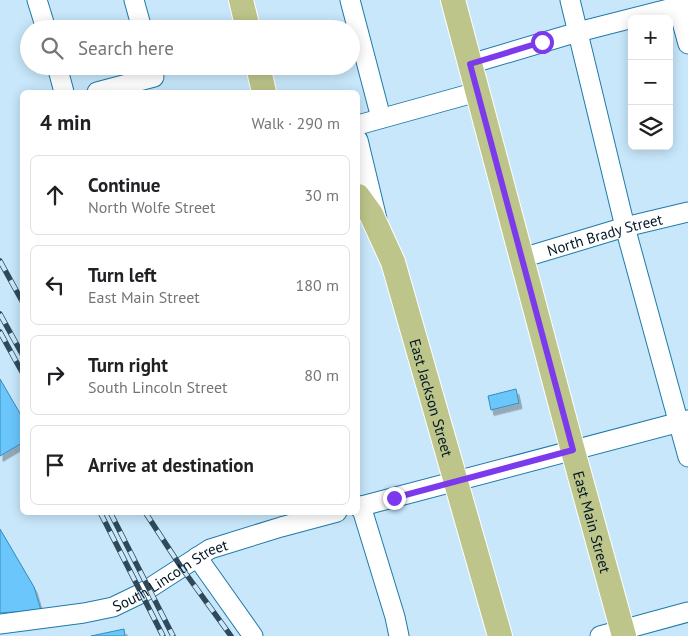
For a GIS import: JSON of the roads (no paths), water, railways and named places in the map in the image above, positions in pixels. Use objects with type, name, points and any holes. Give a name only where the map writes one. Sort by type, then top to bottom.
[{"type":"main road","points":[[241,0],[246,20]]},
{"type":"main road","name":"East Main Street","points":[[453,0],[573,450],[624,632]]},
{"type":"main road","points":[[260,75],[264,90]]},
{"type":"main road","name":"East Jackson Street","points":[[360,199],[371,214],[393,262],[500,636]]},
{"type":"street","points":[[37,0],[43,20]]},
{"type":"street","points":[[134,0],[140,20]]},
{"type":"street","points":[[350,0],[355,20]]},
{"type":"street","points":[[570,0],[625,227],[683,422],[688,457]]},
{"type":"street","points":[[470,64],[681,4],[688,44]]},
{"type":"street","points":[[360,37],[382,118]]},
{"type":"street","points":[[59,75],[63,90]]},
{"type":"street","points":[[105,90],[154,77],[154,75]]},
{"type":"street","points":[[360,124],[477,92]]},
{"type":"street","points":[[360,148],[381,236]]},
{"type":"street","name":"North Brady Street","points":[[522,258],[625,227],[688,212]]},
{"type":"street","points":[[360,507],[683,422]]},
{"type":"street","points":[[360,510],[395,617],[399,636]]},
{"type":"street","name":"South Lincoln Street","points":[[0,624],[84,614],[113,607],[142,593],[210,549],[276,520],[314,515]]},
{"type":"street","points":[[197,556],[253,636]]},
{"type":"street","points":[[600,636],[624,632],[688,612]]},
{"type":"railway","points":[[0,261],[20,297]]},
{"type":"railway","points":[[0,314],[20,350]]},
{"type":"railway","points":[[0,332],[20,368]]},
{"type":"railway","points":[[102,515],[163,636]]},
{"type":"railway","points":[[112,515],[173,636]]},
{"type":"railway","points":[[147,515],[181,567],[231,636]]}]
